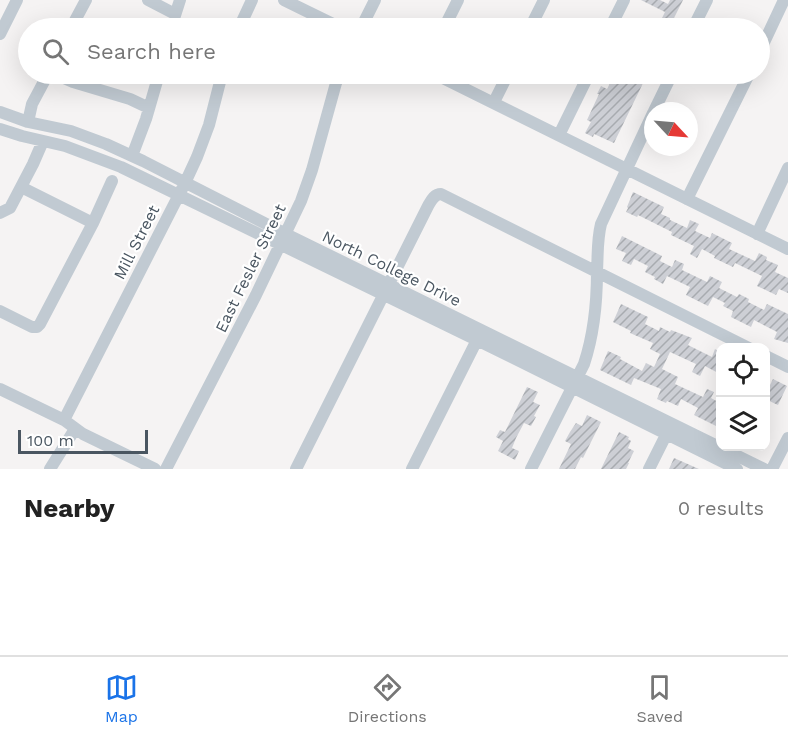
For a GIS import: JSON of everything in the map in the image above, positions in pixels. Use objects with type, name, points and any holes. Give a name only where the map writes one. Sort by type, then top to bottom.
[{"type":"street","points":[[0,34],[17,0]]},
{"type":"street","points":[[76,18],[86,0]]},
{"type":"street","points":[[148,0],[175,14]]},
{"type":"street","points":[[174,18],[180,0]]},
{"type":"street","points":[[243,18],[252,0]]},
{"type":"street","points":[[284,0],[321,18]]},
{"type":"street","points":[[366,18],[375,0]]},
{"type":"street","points":[[449,18],[458,0]]},
{"type":"street","points":[[535,18],[544,0]]},
{"type":"street","points":[[615,18],[624,0]]},
{"type":"street","points":[[698,18],[706,0]]},
{"type":"street","points":[[770,29],[783,2]]},
{"type":"street","points":[[28,122],[32,104],[43,84]]},
{"type":"street","points":[[81,84],[130,99],[149,108]]},
{"type":"street","points":[[132,156],[156,84]]},
{"type":"street","name":"Mill Street","points":[[64,420],[185,183],[209,125],[219,84]]},
{"type":"street","name":"East Fesler Street","points":[[166,469],[283,240],[305,191],[336,84]]},
{"type":"street","points":[[456,84],[788,249]]},
{"type":"street","points":[[494,102],[503,84]]},
{"type":"street","points":[[559,135],[584,84]]},
{"type":"street","points":[[658,102],[667,84]]},
{"type":"street","points":[[687,199],[744,84]]},
{"type":"street","name":"North College Drive","points":[[0,112],[28,122],[71,131],[106,144],[185,183],[283,240]]},
{"type":"street","name":"North College Drive","points":[[0,129],[65,146],[121,167],[178,196],[283,240],[669,428],[764,469]]},
{"type":"street","points":[[531,469],[576,382],[588,352],[594,321],[597,239],[601,224],[644,131]]},
{"type":"street","points":[[0,213],[10,208],[43,141]]},
{"type":"street","points":[[757,234],[788,168]]},
{"type":"street","points":[[1,315],[32,327],[40,324],[93,223],[112,181]]},
{"type":"street","points":[[21,187],[93,223]]},
{"type":"street","points":[[296,469],[428,206],[438,194],[739,343]]},
{"type":"street","points":[[412,469],[479,335]]},
{"type":"street","points":[[770,358],[788,367]]},
{"type":"street","points":[[0,389],[64,420],[75,429],[155,469]]},
{"type":"street","points":[[649,469],[669,428]]},
{"type":"street","name":"North College Drive","points":[[669,428],[737,469]]},
{"type":"street","points":[[50,469],[75,429]]},
{"type":"street","points":[[772,469],[788,438]]},
{"type":"building","points":[[641,0],[660,0],[668,4],[670,0],[683,0],[674,18],[662,18],[665,12]]},
{"type":"building","points":[[610,84],[643,84],[614,143],[594,134],[593,137],[585,133],[591,122],[587,120],[601,86],[607,89]]},
{"type":"building","points":[[633,192],[664,207],[661,214],[670,220],[687,228],[690,220],[699,224],[695,231],[710,238],[712,233],[732,243],[729,249],[755,261],[759,253],[767,257],[766,260],[778,265],[775,272],[788,278],[788,293],[779,289],[776,295],[757,286],[762,276],[735,263],[733,267],[702,249],[697,258],[690,254],[694,246],[638,215],[637,217],[626,212]]},
{"type":"building","points":[[622,236],[662,256],[660,261],[672,267],[675,260],[684,264],[682,270],[707,282],[710,276],[722,282],[719,288],[737,297],[739,294],[749,299],[748,302],[764,310],[767,304],[788,314],[788,343],[774,339],[777,332],[754,320],[751,327],[731,317],[733,311],[723,306],[725,303],[713,297],[708,306],[686,295],[690,287],[667,276],[663,284],[645,272],[648,266],[634,259],[631,265],[622,261],[626,253],[616,249]]},
{"type":"building","points":[[621,304],[648,317],[645,324],[659,331],[660,327],[692,338],[688,345],[712,357],[716,350],[716,372],[705,366],[700,376],[692,372],[696,364],[670,352],[662,369],[678,377],[675,384],[703,397],[707,389],[714,392],[711,398],[716,401],[716,426],[694,415],[698,408],[681,399],[678,406],[657,399],[661,389],[634,378],[631,385],[600,370],[608,351],[642,371],[646,363],[654,367],[660,354],[650,349],[653,343],[630,333],[631,331],[613,322]]},
{"type":"building","points":[[773,379],[787,386],[778,405],[770,401],[770,385]]},
{"type":"building","points":[[527,387],[538,392],[533,402],[540,405],[531,426],[524,423],[516,438],[512,448],[519,451],[515,460],[498,451],[503,441],[496,437],[500,430],[505,432]]},
{"type":"building","points":[[587,415],[601,422],[583,458],[581,457],[575,469],[559,469],[571,444],[565,441],[576,423],[582,426]]},
{"type":"building","points":[[619,432],[629,437],[631,441],[628,448],[634,451],[629,463],[626,469],[601,469]]},
{"type":"building","points":[[674,458],[699,469],[669,469]]}]
